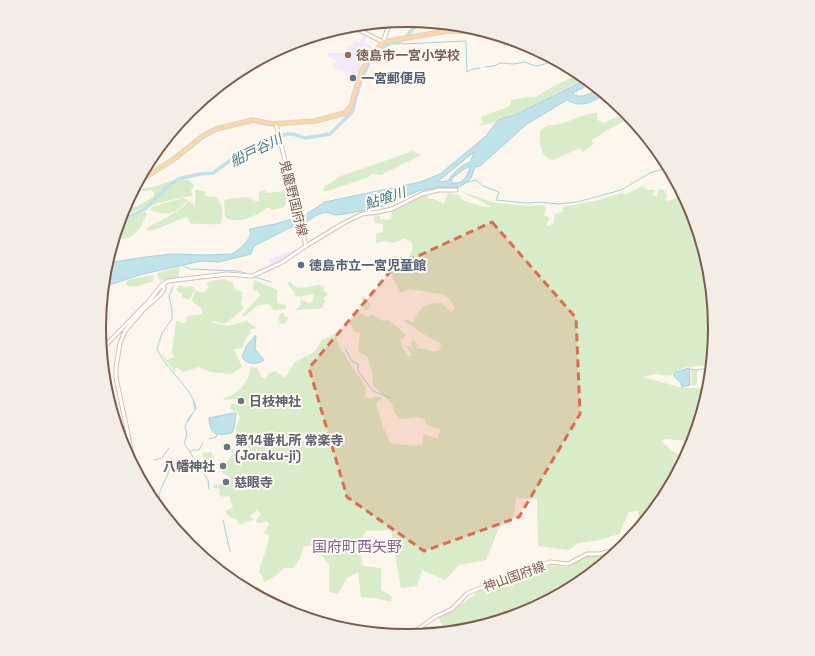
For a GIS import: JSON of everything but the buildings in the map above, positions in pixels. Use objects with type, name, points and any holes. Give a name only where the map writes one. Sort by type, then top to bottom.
[{"type":"main road","points":[[148,175],[203,136],[216,129],[253,120],[276,124],[315,121],[347,112],[351,106],[363,69],[369,58],[383,42],[388,28]]},
{"type":"main road","points":[[361,31],[383,42],[453,31]]},
{"type":"main road","name":"鬼籠野国府線","points":[[163,284],[170,280],[227,274],[254,276],[281,263],[306,246],[276,124]]},
{"type":"main road","points":[[306,246],[342,224],[362,214],[392,208],[422,194],[439,190],[456,190]]},
{"type":"main road","points":[[107,345],[149,301],[163,284]]},
{"type":"main road","points":[[130,444],[116,378],[116,367],[123,334],[143,310],[162,293],[164,289],[163,284]]},
{"type":"main road","name":"神山国府線","points":[[419,628],[435,617],[452,609],[468,593],[507,578],[517,572],[550,562],[568,564],[587,554],[608,553]]},
{"type":"highlighted area","points":[[492,222],[576,318],[580,414],[519,517],[424,551],[347,497],[309,368],[394,267]]},
{"type":"shaded area","name":"徳島市一宮小学校","points":[[364,33],[367,35],[364,42],[371,46],[371,50],[359,75],[334,68],[336,60],[328,57],[328,53],[345,53],[347,47],[351,47],[353,41],[360,42]]},
{"type":"shaded area","points":[[296,249],[297,251],[272,266],[268,259]]},
{"type":"green space","points":[[573,77],[580,81],[519,112],[491,123],[477,126],[483,123],[481,117],[510,106],[511,100],[527,97],[534,98]]},
{"type":"green space","points":[[597,113],[598,120],[604,123],[620,115],[625,121],[592,140],[593,144],[583,152],[580,148],[553,160],[548,159],[541,149],[540,131],[548,125],[560,124],[585,115]]},
{"type":"green space","points":[[413,151],[421,155],[381,175],[370,174],[369,177],[328,191],[324,191],[323,189],[325,186],[343,175]]},
{"type":"green space","points":[[173,180],[189,180],[194,186],[191,190],[193,196],[166,201],[129,214],[132,207],[136,207],[154,196],[154,192],[151,190],[140,190],[142,188],[149,188]]},
{"type":"green space","points":[[642,186],[647,190],[656,190],[652,193],[654,196],[657,196],[659,189],[664,190],[667,194],[666,200],[669,201],[678,197],[693,231],[703,269],[708,308],[708,348],[706,366],[684,368],[675,372],[671,376],[656,374],[642,377],[683,388],[703,388],[693,425],[687,441],[665,439],[662,441],[680,455],[658,495],[640,519],[638,511],[629,512],[619,534],[600,540],[578,543],[569,550],[538,546],[537,499],[516,498],[514,516],[498,530],[486,560],[459,565],[445,580],[422,570],[417,586],[401,588],[391,530],[366,531],[359,545],[363,566],[381,568],[381,590],[392,596],[391,602],[375,598],[361,597],[358,572],[347,578],[338,594],[329,592],[329,565],[314,546],[304,546],[300,558],[294,568],[284,568],[275,576],[264,582],[262,575],[259,573],[269,535],[264,533],[269,524],[266,521],[257,523],[256,520],[261,514],[257,510],[249,517],[254,519],[239,525],[237,520],[228,516],[225,511],[233,508],[229,496],[223,497],[219,495],[220,490],[213,488],[214,484],[229,485],[230,477],[224,474],[221,470],[233,454],[229,450],[236,451],[245,443],[244,441],[236,439],[236,428],[240,417],[237,412],[230,409],[231,404],[246,405],[244,398],[223,399],[238,391],[242,387],[248,378],[251,367],[257,369],[261,377],[266,379],[268,374],[275,371],[285,378],[295,362],[314,352],[322,340],[335,334],[340,348],[366,387],[365,397],[371,399],[374,396],[382,398],[376,403],[382,424],[390,443],[416,446],[422,445],[424,434],[438,439],[440,429],[427,425],[424,419],[416,417],[401,419],[395,414],[392,404],[373,385],[373,376],[367,356],[360,353],[358,349],[360,333],[355,332],[349,322],[358,312],[367,316],[373,315],[383,321],[389,320],[405,334],[404,338],[401,340],[400,339],[402,347],[409,357],[412,355],[406,346],[410,346],[413,351],[411,343],[414,339],[417,344],[416,349],[422,348],[436,351],[439,350],[441,345],[439,342],[428,337],[404,321],[414,322],[421,309],[427,305],[442,303],[451,312],[455,308],[448,297],[441,294],[409,289],[400,292],[386,264],[391,260],[391,257],[395,256],[405,259],[411,254],[413,247],[411,242],[404,238],[394,243],[386,241],[376,243],[376,233],[383,232],[383,224],[375,223],[375,215],[380,216],[380,219],[391,219],[392,211],[427,195],[429,199],[434,199],[444,204],[448,193],[459,195],[462,200],[484,207],[492,207],[460,191],[495,203],[528,206],[543,205],[546,208],[544,215],[550,218],[546,225],[550,226],[554,223],[555,214],[563,212],[563,207],[599,200],[622,193],[625,195]]},
{"type":"green space","points":[[195,190],[205,191],[205,196],[216,197],[222,210],[221,224],[191,224],[187,217],[148,231],[147,228],[175,212],[189,201],[195,205]]},
{"type":"green space","points":[[265,190],[267,193],[287,191],[286,203],[284,207],[272,210],[268,207],[253,216],[241,220],[225,217],[224,201],[227,199],[249,197],[255,201],[259,201],[259,192]]},
{"type":"green space","points":[[183,198],[188,200],[179,209],[171,213],[162,213],[150,210],[152,207]]},
{"type":"green space","points":[[145,212],[147,214],[139,229],[133,235],[120,238],[126,220]]},
{"type":"green space","points":[[179,267],[179,277],[160,281],[157,273]]},
{"type":"green space","points":[[153,275],[154,277],[152,282],[137,286],[125,284],[128,280]]},
{"type":"green space","points":[[224,279],[233,283],[236,290],[243,292],[241,304],[244,308],[224,324],[215,321],[210,322],[228,326],[247,321],[256,328],[250,330],[251,333],[246,338],[242,348],[234,349],[242,367],[232,374],[210,372],[199,367],[183,372],[178,368],[175,368],[175,373],[161,354],[163,354],[167,360],[174,357],[172,352],[176,321],[184,323],[186,322],[187,316],[202,314],[202,309],[192,301],[195,290],[203,293],[209,287],[206,283]]},
{"type":"green space","points":[[254,280],[277,290],[277,303],[286,305],[286,309],[274,310],[268,304],[257,306],[244,317],[242,315],[260,296],[259,292],[253,290]]},
{"type":"green space","points":[[290,281],[295,287],[298,288],[320,285],[325,287],[323,290],[328,294],[326,297],[323,297],[325,302],[322,308],[295,309],[298,308],[301,304],[300,301],[302,300],[309,303],[312,302],[314,296],[313,294],[299,297],[295,296],[295,293],[287,283]]},
{"type":"green space","points":[[179,285],[183,287],[192,286],[195,289],[189,300],[182,297],[182,294],[176,290]]},
{"type":"green space","points":[[364,296],[371,305],[367,311],[363,309],[365,304],[361,298]]},
{"type":"green space","points":[[281,313],[284,313],[285,317],[289,317],[285,324],[281,324],[278,319]]},
{"type":"green space","points":[[691,369],[697,371],[697,384],[692,386]]},
{"type":"green space","points":[[211,452],[214,457],[209,460],[203,459],[203,453]]},
{"type":"green space","points":[[587,555],[604,556],[591,567],[558,589],[523,606],[485,619],[443,626],[439,617],[456,608],[479,590],[506,580],[521,572],[550,565],[564,567],[570,566]]},
{"type":"green space","points":[[433,626],[434,627],[421,628],[423,627]]},
{"type":"water","name":"鮎喰川","points":[[581,82],[586,86],[573,93],[582,96],[594,92],[600,97],[583,104],[573,103],[567,100],[527,124],[480,166],[475,167],[471,178],[457,188],[439,187],[418,191],[384,206],[345,214],[335,215],[326,212],[287,229],[254,246],[251,254],[219,262],[201,261],[139,275],[110,285],[114,262],[172,254],[232,254],[242,247],[249,238],[251,233],[249,231],[250,229],[275,224],[305,215],[325,202],[420,182],[440,174],[486,136],[498,120],[515,115]],"holes":[[[474,152],[471,161],[462,166],[448,181],[437,182]],[[470,166],[468,173],[462,181],[452,183],[452,178]]]},
{"type":"water","points":[[256,335],[255,349],[264,360],[259,363],[249,363],[242,357],[247,345]]},
{"type":"water","points":[[689,368],[690,385],[682,387],[680,382],[673,375],[676,372]]},
{"type":"water","points":[[236,413],[232,433],[219,434],[213,432],[209,418]]},
{"type":"waterway","name":"船戸谷川","points":[[127,218],[145,209],[167,187],[178,179],[200,174],[213,173],[231,160],[281,136],[293,134],[305,138],[330,134],[352,112],[361,80],[370,61],[384,47],[391,43],[399,43],[414,27]]},
{"type":"waterway","points":[[399,43],[466,41],[467,72],[480,68]]},
{"type":"waterway","points":[[485,67],[494,66],[501,63],[513,64],[525,62],[535,66],[549,62]]},
{"type":"waterway","points":[[465,183],[476,180],[483,186],[499,192],[496,200],[559,204],[577,202],[621,190],[650,173],[663,169]]},
{"type":"waterway","points":[[183,266],[190,269],[238,271],[248,274]]},
{"type":"waterway","points":[[255,277],[271,282]]},
{"type":"waterway","points":[[173,287],[169,296],[172,309],[172,319],[162,333],[157,349],[166,364],[194,400],[196,408],[185,426],[187,435],[184,443],[208,480],[209,489]]},
{"type":"waterway","points":[[345,349],[352,361],[358,364],[358,371],[373,391],[391,398]]},
{"type":"waterway","points":[[689,369],[697,370],[706,368]]},
{"type":"waterway","points":[[193,401],[195,409]]},
{"type":"waterway","points":[[187,421],[192,414]]},
{"type":"waterway","points":[[209,439],[216,437],[217,435]]},
{"type":"waterway","points":[[189,452],[199,450],[203,443]]},
{"type":"waterway","points":[[154,460],[162,458],[169,448]]},
{"type":"waterway","points":[[159,498],[159,494],[169,471],[171,458]]},
{"type":"waterway","points":[[223,520],[230,551]]},
{"type":"place","name":"徳島市一宮小学校","points":[[348,55]]},
{"type":"place","name":"一宮郵便局","points":[[353,78]]},
{"type":"place","name":"徳島市立一宮児童館","points":[[301,265]]},
{"type":"place","name":"日枝神社","points":[[241,401]]},
{"type":"place","name":"第14番札所 常楽寺 (Joraku-ji)","points":[[227,447]]},
{"type":"place","name":"八幡神社","points":[[223,466]]},
{"type":"place","name":"慈眼寺","points":[[226,482]]},
{"type":"district","name":"国府町西矢野","points":[[357,547]]}]
